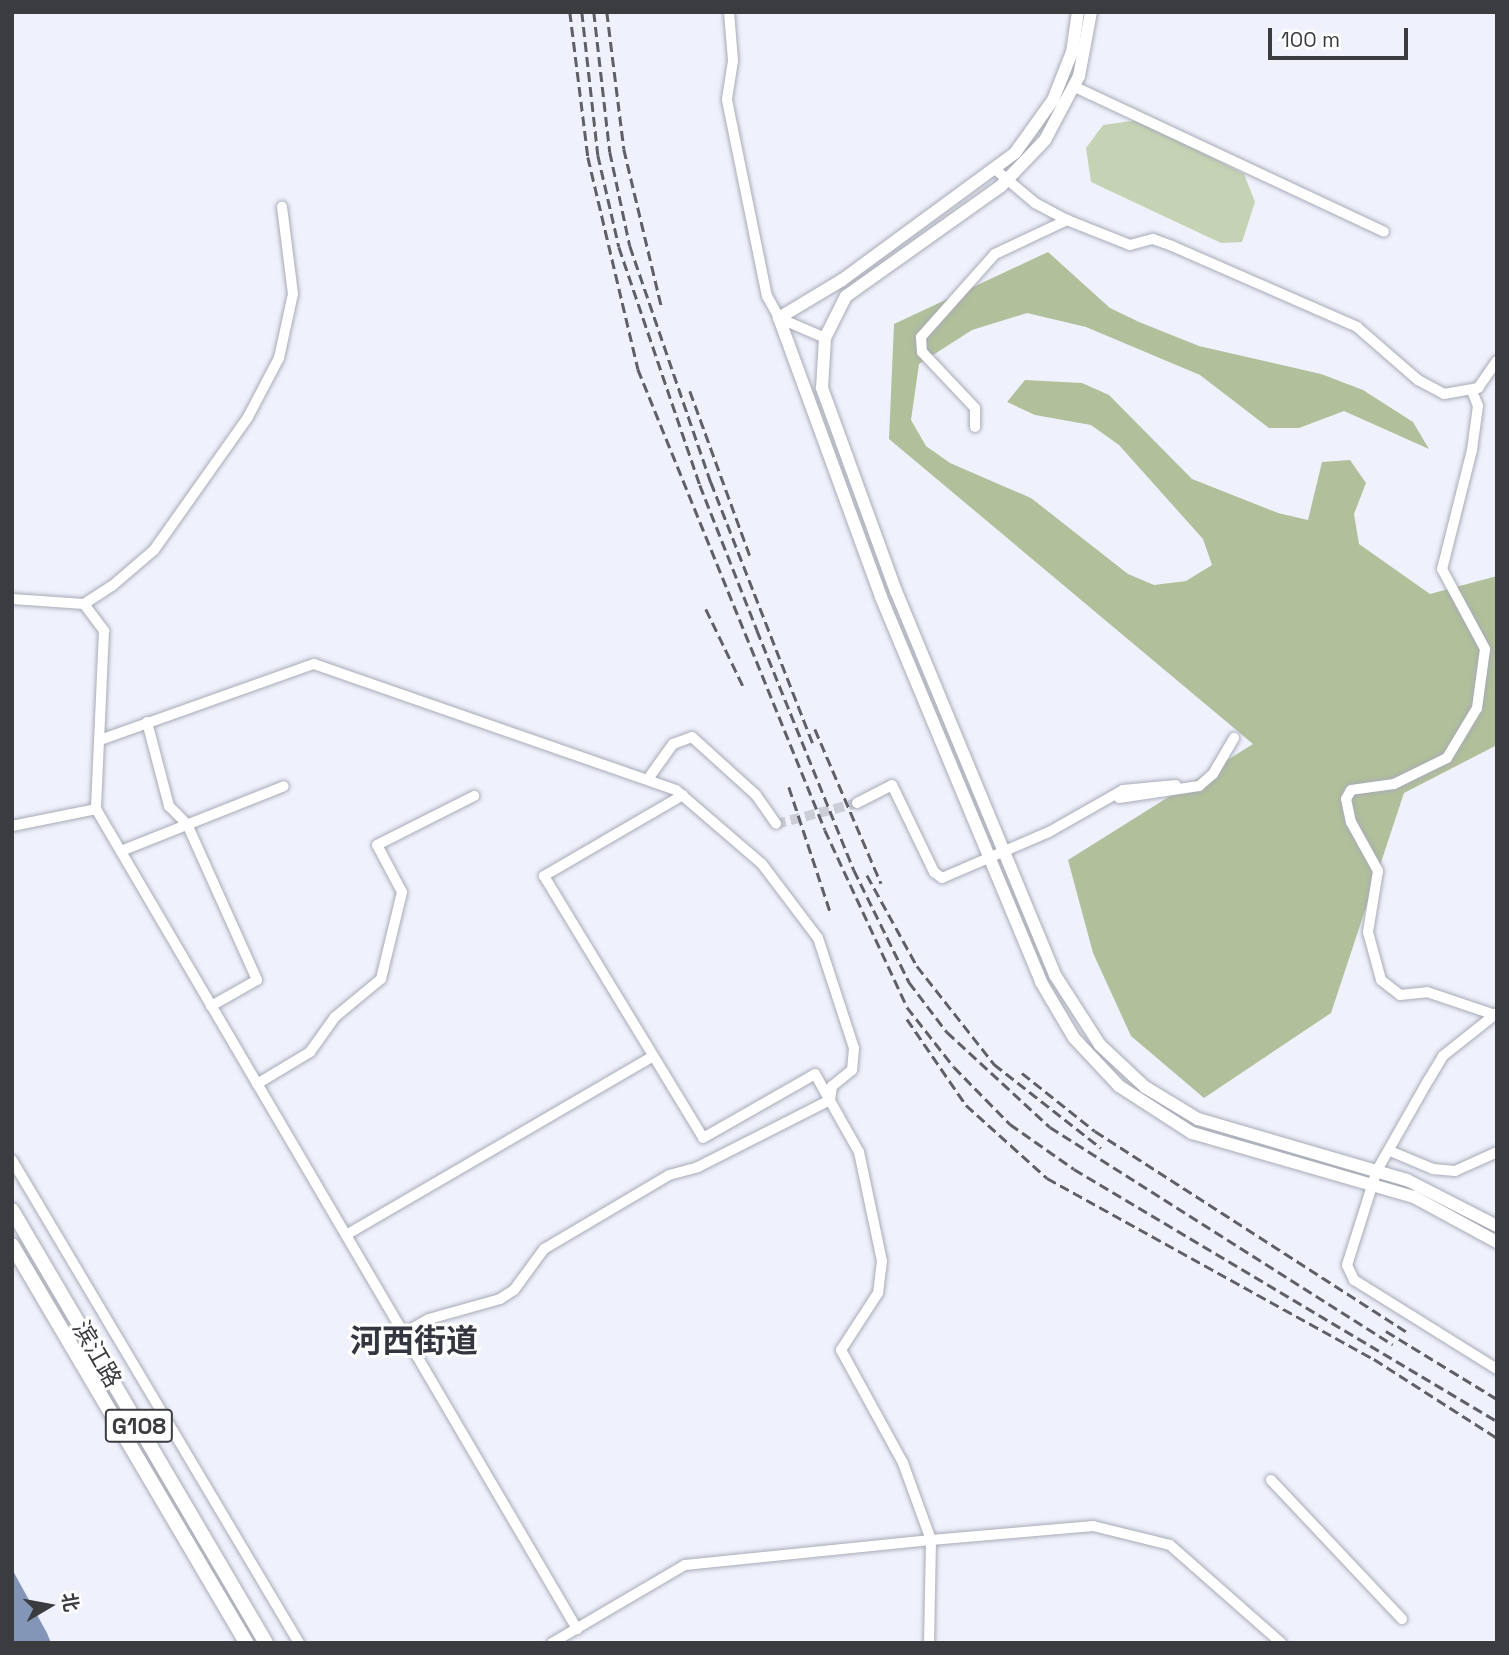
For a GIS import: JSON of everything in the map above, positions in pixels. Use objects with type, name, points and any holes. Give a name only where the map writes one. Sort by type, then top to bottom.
[{"type":"highway","name":"滨江路","points":[[12,1210],[266,1643]]},
{"type":"highway","name":"滨江路","points":[[12,1245],[246,1643]]},
{"type":"main road","points":[[1078,12],[1072,52],[1054,100],[1024,142],[996,170],[842,280],[779,318],[881,597],[990,860],[1051,1002],[1088,1055],[1119,1086],[1153,1112],[1207,1140],[1375,1177],[1455,1216],[1497,1242]]},
{"type":"main road","points":[[1091,12],[1075,87],[1045,140],[1008,180],[846,296],[825,338],[822,388],[896,591],[1005,854],[1065,994],[1094,1037],[1129,1074],[1213,1125],[1375,1177],[1497,1226]]},
{"type":"street","points":[[729,12],[733,61],[727,100],[747,219],[767,296],[779,318],[825,338]]},
{"type":"street","points":[[1075,87],[1384,232]]},
{"type":"street","points":[[996,170],[1067,220],[1130,245],[1153,239],[1172,246],[1357,327],[1418,380],[1444,394],[1472,391],[1497,361]]},
{"type":"street","points":[[12,599],[84,604],[154,550],[248,417],[279,358],[293,294],[282,207]]},
{"type":"street","points":[[975,427],[975,408],[922,352],[921,337],[995,254],[1067,220]]},
{"type":"street","points":[[1472,391],[1478,406],[1472,450],[1442,569],[1485,649],[1477,708],[1447,758],[1394,784],[1351,790],[1346,799],[1351,822],[1378,871],[1368,932],[1381,980],[1400,995],[1427,992],[1496,1014]]},
{"type":"street","points":[[84,604],[104,631],[96,808],[577,1629]]},
{"type":"street","points":[[100,740],[314,664],[648,779],[683,795],[762,864],[818,938],[854,1048],[852,1070],[832,1086],[830,1100]]},
{"type":"street","points":[[147,722],[169,806],[187,824],[257,980],[211,1006]]},
{"type":"street","points":[[648,779],[673,744],[692,737],[756,795],[776,824]]},
{"type":"street","points":[[1098,806],[1141,793],[1199,786],[1213,774],[1234,738]]},
{"type":"street","points":[[857,803],[892,785],[934,872],[942,878],[1005,854],[1131,788],[1176,785]]},
{"type":"street","points":[[121,851],[284,786]]},
{"type":"street","points":[[683,795],[544,876],[703,1138],[815,1074],[859,1152],[881,1261],[878,1293],[841,1350],[903,1463],[930,1540],[929,1643]]},
{"type":"street","points":[[257,1084],[310,1052],[335,1017],[381,979],[402,892],[377,845],[474,796]]},
{"type":"street","points":[[12,826],[96,808]]},
{"type":"street","points":[[1496,1014],[1443,1055],[1375,1177],[1347,1265],[1354,1280],[1497,1369]]},
{"type":"street","points":[[346,1235],[653,1056]]},
{"type":"street","points":[[402,1334],[440,1315],[500,1299],[514,1290],[544,1249],[670,1175],[698,1167],[830,1100]]},
{"type":"street","points":[[1390,1150],[1433,1169],[1455,1171],[1497,1152]]},
{"type":"street","points":[[12,1160],[299,1643]]},
{"type":"street","points":[[1271,1480],[1402,1619]]},
{"type":"street","points":[[552,1643],[685,1565],[1093,1526],[1170,1545],[1281,1643]]},
{"type":"green space","points":[[1138,120],[1244,174],[1255,202],[1242,242],[1221,243],[1091,182],[1086,148],[1103,125]]},
{"type":"green space","points":[[1048,252],[1110,308],[1139,322],[1199,346],[1321,374],[1363,390],[1413,422],[1429,449],[1344,411],[1299,428],[1269,428],[1200,375],[1086,327],[1027,313],[972,330],[919,364],[911,420],[926,446],[950,463],[1031,498],[1128,574],[1154,585],[1186,581],[1212,565],[1203,539],[1119,445],[1091,425],[1035,415],[1007,402],[1025,380],[1082,383],[1109,395],[1192,479],[1278,513],[1308,520],[1322,462],[1350,460],[1366,483],[1354,514],[1359,544],[1430,594],[1497,576],[1497,745],[1404,793],[1331,1013],[1204,1098],[1131,1036],[1093,953],[1068,860],[1253,744],[889,439],[894,324]]},
{"type":"water","points":[[12,1569],[47,1633],[51,1643],[12,1643]]},
{"type":"tunnel","points":[[776,824],[857,803]]},
{"type":"railway","points":[[570,12],[588,157],[638,369],[825,830],[907,1007],[954,1067],[1010,1124],[1074,1169],[1497,1421]]},
{"type":"railway","points":[[582,12],[598,155],[619,247],[700,485],[757,630],[854,870],[909,982],[947,1032],[1050,1127],[1393,1345]]},
{"type":"railway","points":[[594,12],[610,152],[630,246],[711,482],[813,743]]},
{"type":"railway","points":[[607,12],[624,149],[662,308]]},
{"type":"railway","points":[[690,391],[751,559]]},
{"type":"railway","points":[[706,609],[743,686]]},
{"type":"railway","points":[[815,729],[881,883]]},
{"type":"railway","points":[[789,787],[831,914]]},
{"type":"railway","points":[[867,875],[917,966],[994,1064],[1101,1148]]},
{"type":"railway","points":[[907,1019],[966,1105],[1047,1178],[1374,1359],[1497,1438]]},
{"type":"railway","points":[[1022,1073],[1095,1131],[1408,1333]]},
{"type":"railway","points":[[1386,1331],[1497,1399]]},
{"type":"district","name":"河西街道","points":[[414,1341]]}]
